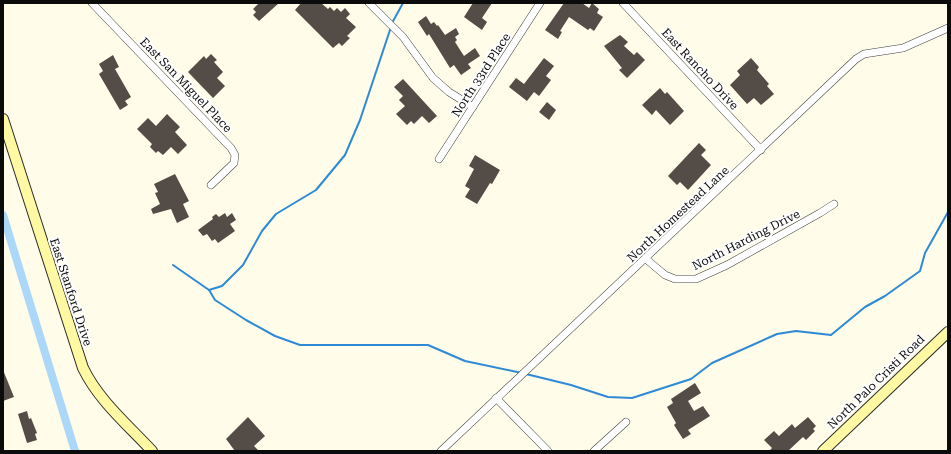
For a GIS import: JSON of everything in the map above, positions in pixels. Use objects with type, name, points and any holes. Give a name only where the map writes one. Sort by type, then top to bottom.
[{"type":"street","name":"East San Miguel Place","points":[[92,3],[231,148],[234,155],[234,163],[212,185]]},
{"type":"street","points":[[369,3],[409,44],[433,78],[449,92],[473,108]]},
{"type":"street","name":"North 33rd Place","points":[[439,159],[540,3]]},
{"type":"street","name":"East Rancho Drive","points":[[623,3],[761,150]]},
{"type":"street","name":"North Homestead Lane","points":[[441,451],[864,54],[903,48],[948,28]]},
{"type":"street","name":"East Stanford Drive","points":[[3,119],[83,368],[89,380],[104,401],[152,451]]},
{"type":"street","name":"North Harding Drive","points":[[646,259],[665,275],[675,279],[696,279],[741,257],[834,204]]},
{"type":"street","name":"North Palo Cristi Road","points":[[823,451],[948,332]]},
{"type":"street","points":[[496,398],[548,451]]},
{"type":"street","points":[[594,451],[626,422]]},
{"type":"building","points":[[259,3],[279,3],[259,21],[253,15],[256,12],[253,9]]},
{"type":"building","points":[[301,3],[321,3],[328,9],[330,7],[334,11],[337,8],[341,12],[345,8],[350,14],[346,18],[356,27],[347,36],[350,38],[342,46],[339,43],[333,48],[295,10]]},
{"type":"building","points":[[473,3],[492,3],[482,18],[487,22],[482,30],[464,17]]},
{"type":"building","points":[[564,3],[582,3],[589,8],[592,3],[599,9],[597,13],[603,17],[594,31],[590,28],[588,30],[569,17],[560,31],[562,32],[558,39],[545,30]]},
{"type":"building","points":[[426,16],[431,24],[434,22],[437,26],[438,25],[445,35],[456,28],[459,34],[455,37],[457,40],[455,42],[464,56],[475,48],[480,56],[468,64],[471,68],[461,75],[454,65],[450,68],[429,34],[427,36],[418,22]]},
{"type":"building","points":[[620,35],[628,42],[624,46],[634,55],[637,52],[645,60],[627,78],[619,70],[622,68],[604,46]]},
{"type":"building","points":[[211,54],[217,60],[214,62],[223,72],[217,78],[225,86],[213,98],[188,72],[204,56],[206,59]]},
{"type":"building","points":[[113,55],[119,67],[115,69],[131,97],[125,101],[128,105],[120,110],[99,74],[103,71],[99,64]]},
{"type":"building","points":[[544,58],[554,66],[546,76],[551,80],[539,96],[534,92],[527,101],[509,87],[516,78],[524,84]]},
{"type":"building","points":[[751,58],[759,67],[757,70],[769,84],[767,86],[774,94],[761,105],[754,98],[747,104],[730,85],[740,75],[737,71]]},
{"type":"building","points":[[403,79],[437,116],[429,123],[422,116],[414,124],[411,121],[407,125],[396,114],[405,106],[399,100],[403,96],[394,87]]},
{"type":"building","points":[[660,88],[665,94],[667,92],[684,111],[670,125],[656,110],[652,115],[642,105]]},
{"type":"building","points":[[547,102],[556,110],[549,120],[539,112]]},
{"type":"building","points":[[167,114],[180,127],[175,132],[187,145],[178,154],[171,147],[163,155],[158,151],[156,153],[150,147],[152,144],[137,129],[148,118],[156,126]]},
{"type":"building","points":[[699,143],[706,150],[701,155],[711,165],[688,190],[680,182],[677,185],[668,176]]},
{"type":"building","points":[[475,155],[500,170],[492,184],[490,183],[477,204],[465,197],[470,189],[465,186],[474,169],[469,166]]},
{"type":"building","points":[[175,174],[189,201],[183,204],[189,217],[177,223],[171,209],[153,214],[151,209],[160,204],[155,193],[158,192],[154,184]]},
{"type":"building","points":[[225,213],[227,217],[232,213],[236,220],[230,224],[235,231],[218,243],[215,239],[212,241],[207,234],[203,236],[198,230],[213,219],[212,217],[216,214],[219,217]]},
{"type":"building","points":[[3,370],[14,397],[3,401]]},
{"type":"building","points":[[695,383],[701,393],[688,401],[694,411],[703,406],[710,416],[688,430],[691,434],[683,439],[674,425],[676,423],[667,407],[673,403],[671,399]]},
{"type":"building","points":[[27,411],[29,419],[31,418],[37,433],[35,434],[37,440],[27,443],[18,414]]},
{"type":"building","points":[[248,417],[265,436],[254,446],[259,451],[235,451],[226,439]]},
{"type":"building","points":[[808,417],[816,426],[813,429],[815,431],[806,440],[803,437],[788,451],[769,451],[772,448],[764,440],[774,431],[779,436],[792,424],[795,428]]},
{"type":"waterway","points":[[392,23],[403,3]]},
{"type":"waterway","points":[[209,290],[222,286],[243,265],[262,231],[276,214],[316,190],[345,155],[360,120],[391,27]]},
{"type":"waterway","points":[[526,374],[571,385],[608,397],[632,398],[691,379],[712,363],[777,334],[796,331],[831,335],[865,307],[885,296],[920,271],[925,253],[948,212]]},
{"type":"waterway","points":[[3,215],[75,451]]},
{"type":"waterway","points":[[173,265],[209,290],[215,300],[246,320],[275,336],[300,345],[428,345],[465,361],[522,373]]}]
